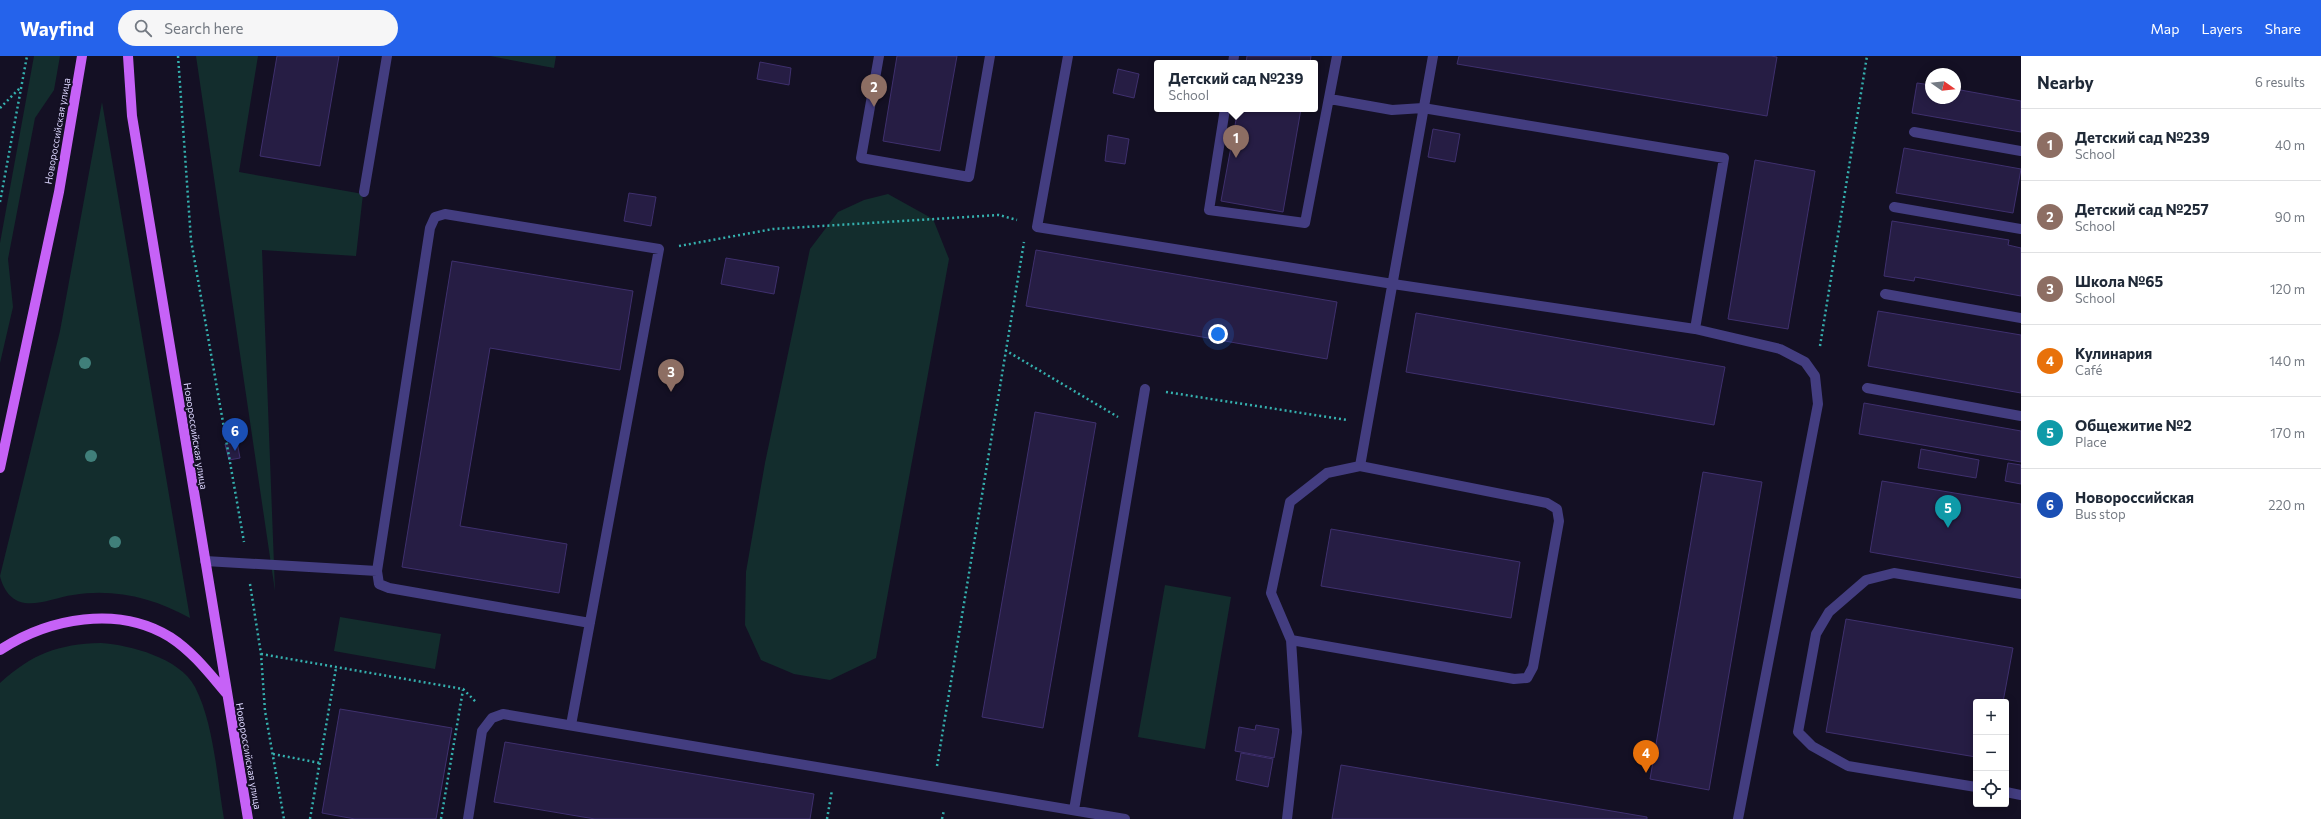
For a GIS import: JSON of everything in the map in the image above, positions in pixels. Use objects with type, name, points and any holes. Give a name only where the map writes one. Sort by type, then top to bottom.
[{"type":"main road","name":"Новороссийская улица","points":[[0,468],[58,192],[82,56]]},
{"type":"main road","name":"Новороссийская улица","points":[[128,56],[132,116],[248,819]]},
{"type":"main road","points":[[0,650],[34,631],[53,626],[94,619],[130,621],[151,627],[170,638],[195,657],[226,693]]},
{"type":"lane","points":[[364,192],[387,56]]},
{"type":"lane","points":[[879,56],[861,158],[969,177],[990,56]]},
{"type":"lane","points":[[1068,56],[1037,227],[1393,284],[1695,329],[1780,349],[1805,362],[1815,376],[1818,404],[1738,819]]},
{"type":"lane","points":[[1225,112],[1209,210],[1305,223],[1330,99],[1337,56]]},
{"type":"lane","points":[[1360,466],[1433,56]]},
{"type":"lane","points":[[1330,99],[1392,110],[1423,108],[1724,158],[1695,329]]},
{"type":"lane","points":[[1914,132],[2021,151]]},
{"type":"lane","points":[[1894,207],[2021,227]]},
{"type":"lane","points":[[571,725],[590,623],[659,249],[445,214],[435,217],[430,228],[377,571],[379,584],[389,588],[590,623]]},
{"type":"lane","points":[[1884,294],[2021,318]]},
{"type":"lane","points":[[1867,388],[2021,416]]},
{"type":"lane","points":[[1074,810],[1145,389]]},
{"type":"lane","points":[[1287,819],[1297,732],[1291,640],[1271,593],[1290,502],[1328,473],[1360,466],[1546,503],[1557,510],[1559,521],[1533,667],[1527,678],[1514,679],[1291,640]]},
{"type":"lane","points":[[205,561],[377,571]]},
{"type":"lane","points":[[1973,787],[1848,766],[1812,746],[1798,732],[1816,634],[1829,612],[1866,580],[1894,573],[2021,594]]},
{"type":"lane","points":[[468,819],[482,731],[492,718],[504,714],[934,785],[1125,819]]},
{"type":"lane","points":[[2009,793],[2021,795]]},
{"type":"path","points":[[0,202],[27,56]]},
{"type":"path","points":[[178,56],[191,240],[247,563],[261,654],[265,710],[284,819]]},
{"type":"path","points":[[1815,376],[1867,56]]},
{"type":"path","points":[[0,108],[21,86]]},
{"type":"path","points":[[659,249],[773,230],[999,214],[1037,227],[1023,243],[934,785]]},
{"type":"path","points":[[1006,350],[1138,429]]},
{"type":"path","points":[[1145,389],[1367,423]]},
{"type":"path","points":[[261,654],[463,689],[492,718]]},
{"type":"path","points":[[310,819],[336,668]]},
{"type":"path","points":[[441,819],[463,689]]},
{"type":"path","points":[[273,754],[320,763]]},
{"type":"path","points":[[827,819],[835,769]]},
{"type":"green space","points":[[34,56],[60,56],[54,90],[35,118],[8,259],[13,307],[0,363],[0,243]]},
{"type":"green space","points":[[196,56],[258,56],[239,172],[363,194],[356,256],[262,250],[275,591]]},
{"type":"green space","points":[[490,56],[556,56],[554,68]]},
{"type":"green space","points":[[102,102],[190,618],[148,600],[119,594],[88,593],[37,603],[20,602],[8,594],[0,576],[60,331]]},
{"type":"green space","points":[[888,194],[933,219],[949,259],[876,658],[830,680],[794,674],[761,660],[745,625],[746,572],[765,463],[810,249],[838,212],[864,200]]},
{"type":"green space","points":[[1165,585],[1231,597],[1205,749],[1138,737]]},
{"type":"green space","points":[[340,617],[441,634],[435,669],[334,651]]},
{"type":"green space","points":[[101,643],[140,650],[166,661],[178,668],[188,677],[195,687],[207,717],[211,734],[224,819],[0,819],[0,683],[23,665],[46,652],[59,648]]},
{"type":"building","points":[[277,56],[339,56],[320,166],[260,156]]},
{"type":"building","points":[[897,56],[957,56],[940,151],[883,141]]},
{"type":"building","points":[[1247,56],[1311,56],[1310,60],[1246,60]]},
{"type":"building","points":[[1459,56],[1777,57],[1767,116],[1457,64]]},
{"type":"building","points":[[760,62],[791,68],[789,85],[757,79]]},
{"type":"building","points":[[1118,69],[1139,74],[1134,98],[1113,93]]},
{"type":"building","points":[[1917,83],[1925,84],[1925,104],[1961,104],[1961,90],[2021,101],[2021,132],[1912,113]]},
{"type":"building","points":[[1237,112],[1300,112],[1283,212],[1221,201]]},
{"type":"building","points":[[1433,129],[1460,134],[1455,162],[1428,157]]},
{"type":"building","points":[[1108,135],[1129,139],[1125,164],[1105,161]]},
{"type":"building","points":[[1904,148],[2021,169],[2013,213],[1896,193]]},
{"type":"building","points":[[1755,160],[1815,171],[1788,329],[1728,319]]},
{"type":"building","points":[[629,193],[656,197],[651,226],[624,221]]},
{"type":"building","points":[[1892,221],[2009,240],[2008,245],[2021,248],[2021,296],[1915,277],[1914,281],[1884,276]]},
{"type":"building","points":[[1036,250],[1337,302],[1327,359],[1026,306]]},
{"type":"building","points":[[726,258],[779,267],[774,294],[721,284]]},
{"type":"building","points":[[452,261],[633,291],[620,370],[490,348],[460,526],[567,544],[559,593],[402,567]]},
{"type":"building","points":[[1878,311],[2021,335],[2021,393],[1868,366]]},
{"type":"building","points":[[1416,313],[1725,367],[1714,425],[1406,372]]},
{"type":"building","points":[[1864,403],[2021,431],[2021,462],[1859,434]]},
{"type":"building","points":[[1035,412],[1096,423],[1043,728],[982,717]]},
{"type":"building","points":[[237,442],[240,458],[229,460],[225,444]]},
{"type":"building","points":[[1921,449],[1979,460],[1976,478],[1918,468]]},
{"type":"building","points":[[2008,463],[2021,465],[2021,484],[2005,481]]},
{"type":"building","points":[[1703,472],[1762,482],[1709,790],[1650,779]]},
{"type":"building","points":[[1882,481],[2021,504],[2021,578],[1870,552]]},
{"type":"building","points":[[1331,529],[1520,562],[1511,618],[1321,586]]},
{"type":"building","points":[[1846,619],[2013,648],[2004,699],[1973,699],[1973,756],[1826,732]]},
{"type":"building","points":[[340,709],[452,728],[436,819],[355,819],[322,813]]},
{"type":"building","points":[[1256,725],[1279,729],[1274,758],[1235,751],[1239,727],[1255,730]]},
{"type":"building","points":[[505,742],[814,794],[810,819],[595,819],[494,802]]},
{"type":"building","points":[[1241,753],[1273,759],[1268,787],[1236,780]]},
{"type":"building","points":[[1341,765],[1647,817],[1647,819],[1332,819]]},
{"type":"place","name":"Детский сад №257","points":[[874,107]]},
{"type":"place","name":"Детский сад №239","points":[[1236,158]]},
{"type":"place","name":"Школа №65","points":[[671,392]]},
{"type":"place","name":"Новороссийская","points":[[235,451]]},
{"type":"place","name":"Общежитие №2","points":[[1948,528]]},
{"type":"place","name":"Кулинария","points":[[1646,773]]}]
